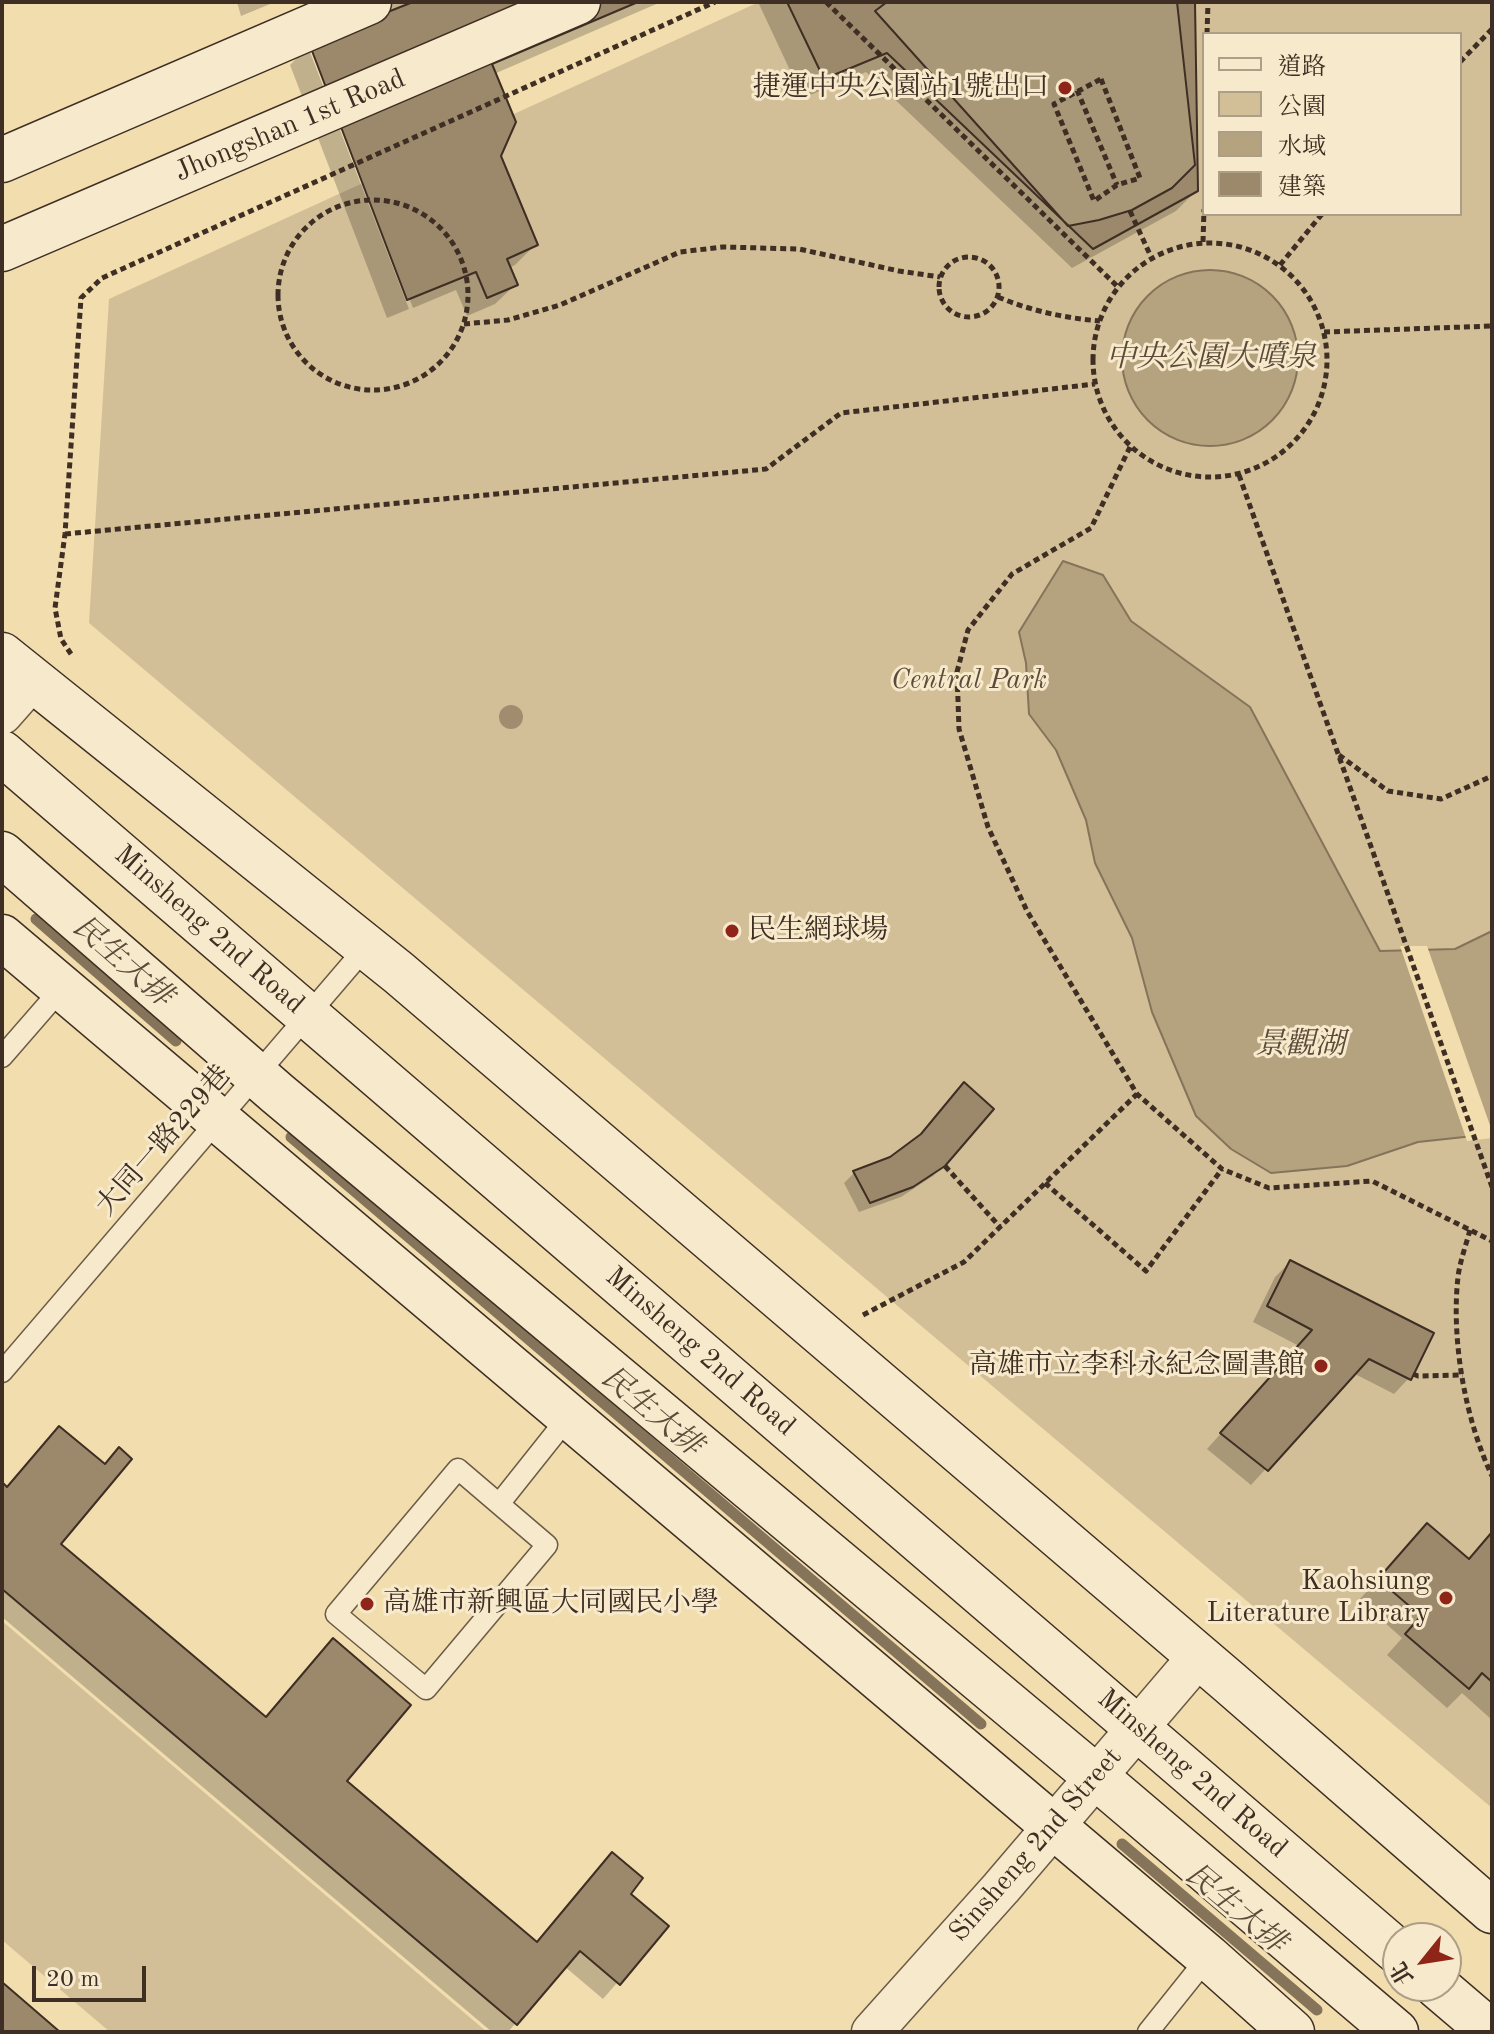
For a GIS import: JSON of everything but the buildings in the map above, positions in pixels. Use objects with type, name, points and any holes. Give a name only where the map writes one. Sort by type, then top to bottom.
[{"type":"main road","points":[[2,160],[369,2]]},
{"type":"main road","name":"Jhongshan 1st Road","points":[[2,249],[578,2]]},
{"type":"main road","points":[[17,667],[367,946],[1199,1656],[1492,1911]]},
{"type":"main road","name":"Minsheng 2nd Road","points":[[2,753],[1382,1938]]},
{"type":"main road","points":[[2,854],[258,1076],[1396,2032]]},
{"type":"main road","points":[[2,937],[1054,1826],[1292,2032]]},
{"type":"main road","points":[[1456,2002],[1491,2032]]},
{"type":"street","points":[[2,714],[17,667]]},
{"type":"street","name":"Sinsheng 2nd Street","points":[[872,2032],[1199,1656]]},
{"type":"lane","name":"大同一路229巷","points":[[2,1372],[367,946]]},
{"type":"lane","points":[[2,1057],[62,988]]},
{"type":"lane","points":[[499,1504],[569,1416]]},
{"type":"lane","points":[[458,1469],[499,1504],[547,1545],[426,1689],[336,1614],[458,1469]]},
{"type":"lane","points":[[1148,2032],[1208,1957]]},
{"type":"path","points":[[74,659],[61,639],[55,608],[65,534],[81,298],[102,278],[715,2]]},
{"type":"path","points":[[826,2],[1119,288]]},
{"type":"path","points":[[1207,32],[1208,2]]},
{"type":"path","points":[[1462,60],[1492,29]]},
{"type":"path","points":[[1101,79],[1140,178],[1117,185],[1094,201],[1054,104],[1101,79]]},
{"type":"path","points":[[1077,90],[1117,185]]},
{"type":"path","points":[[375,199],[404,204],[433,220],[454,244],[467,275],[468,307],[464,324],[458,339],[439,365],[412,383],[380,390],[348,387],[318,373],[297,352],[286,333],[278,295],[283,265],[296,238],[318,217],[345,203],[375,199]]},
{"type":"path","points":[[1130,211],[1152,259]]},
{"type":"path","points":[[1203,242],[1204,216]]},
{"type":"path","points":[[1280,265],[1320,216]]},
{"type":"path","points":[[1203,242],[1243,247],[1280,265],[1307,295],[1324,332],[1327,369],[1319,404],[1300,436],[1272,460],[1239,475],[1200,477],[1163,468],[1130,447],[1108,418],[1095,384],[1093,343],[1106,305],[1119,288],[1130,273],[1164,251],[1203,242]]},
{"type":"path","points":[[464,324],[508,320],[560,305],[680,252],[723,247],[799,249],[940,277]]},
{"type":"path","points":[[963,257],[983,261],[998,276],[998,297],[987,312],[959,317],[944,305],[939,287],[940,277],[953,261],[963,257]]},
{"type":"path","points":[[998,297],[1071,319],[1100,321]]},
{"type":"path","points":[[1324,332],[1492,326]]},
{"type":"path","points":[[65,534],[766,469],[841,413],[1095,384]]},
{"type":"path","points":[[1130,447],[1091,528],[1012,574],[968,630],[957,672],[959,729],[988,827],[1027,911],[1137,1094],[1222,1169],[1269,1188],[1372,1181],[1492,1241]]},
{"type":"path","points":[[1239,475],[1491,1184]]},
{"type":"path","points":[[1339,755],[1388,791],[1441,799],[1492,776]]},
{"type":"path","points":[[856,1318],[964,1262],[1137,1094]]},
{"type":"path","points":[[945,1166],[1000,1227]]},
{"type":"path","points":[[1045,1183],[1146,1271],[1222,1169]]},
{"type":"path","points":[[1470,1230],[1458,1277],[1458,1336],[1465,1393],[1480,1451],[1492,1476]]},
{"type":"path","points":[[1413,1374],[1463,1375]]},
{"type":"green space","name":"Central Park","points":[[759,2],[1492,2],[1492,1808],[89,623],[109,299]]},
{"type":"green space","points":[[2,1621],[487,2032],[110,2032],[2,1940]]},
{"type":"water","name":"中央公園大噴泉","points":[[1210,270],[1244,276],[1272,296],[1292,324],[1298,358],[1292,392],[1272,420],[1244,440],[1210,446],[1176,440],[1148,420],[1128,392],[1122,358],[1128,324],[1148,296],[1176,276]]},
{"type":"water","name":"景觀湖","points":[[1063,561],[1103,575],[1131,621],[1250,707],[1380,951],[1455,949],[1492,931],[1492,1134],[1418,1142],[1347,1166],[1271,1173],[1231,1149],[1196,1116],[1152,1012],[1132,938],[1095,863],[1086,820],[1056,750],[1029,714],[1026,663],[1019,632]]},
{"type":"pier","points":[[1400,946],[1427,946],[1492,1138],[1467,1141]]},
{"type":"waterway","name":"民生大排","points":[[36,919],[176,1041]]},
{"type":"waterway","name":"民生大排","points":[[291,1137],[981,1724]]},
{"type":"waterway","name":"民生大排","points":[[1122,1844],[1317,2010]]},
{"type":"place","name":"捷運中央公園站1號出口","points":[[1065,88]]},
{"type":"place","name":"民生網球場","points":[[732,931]]},
{"type":"place","name":"高雄市立李科永紀念圖書館","points":[[1321,1366]]},
{"type":"place","name":"Kaohsiung Literature Library","points":[[1446,1598]]},
{"type":"place","name":"高雄市新興區大同國民小學","points":[[367,1604]]}]
